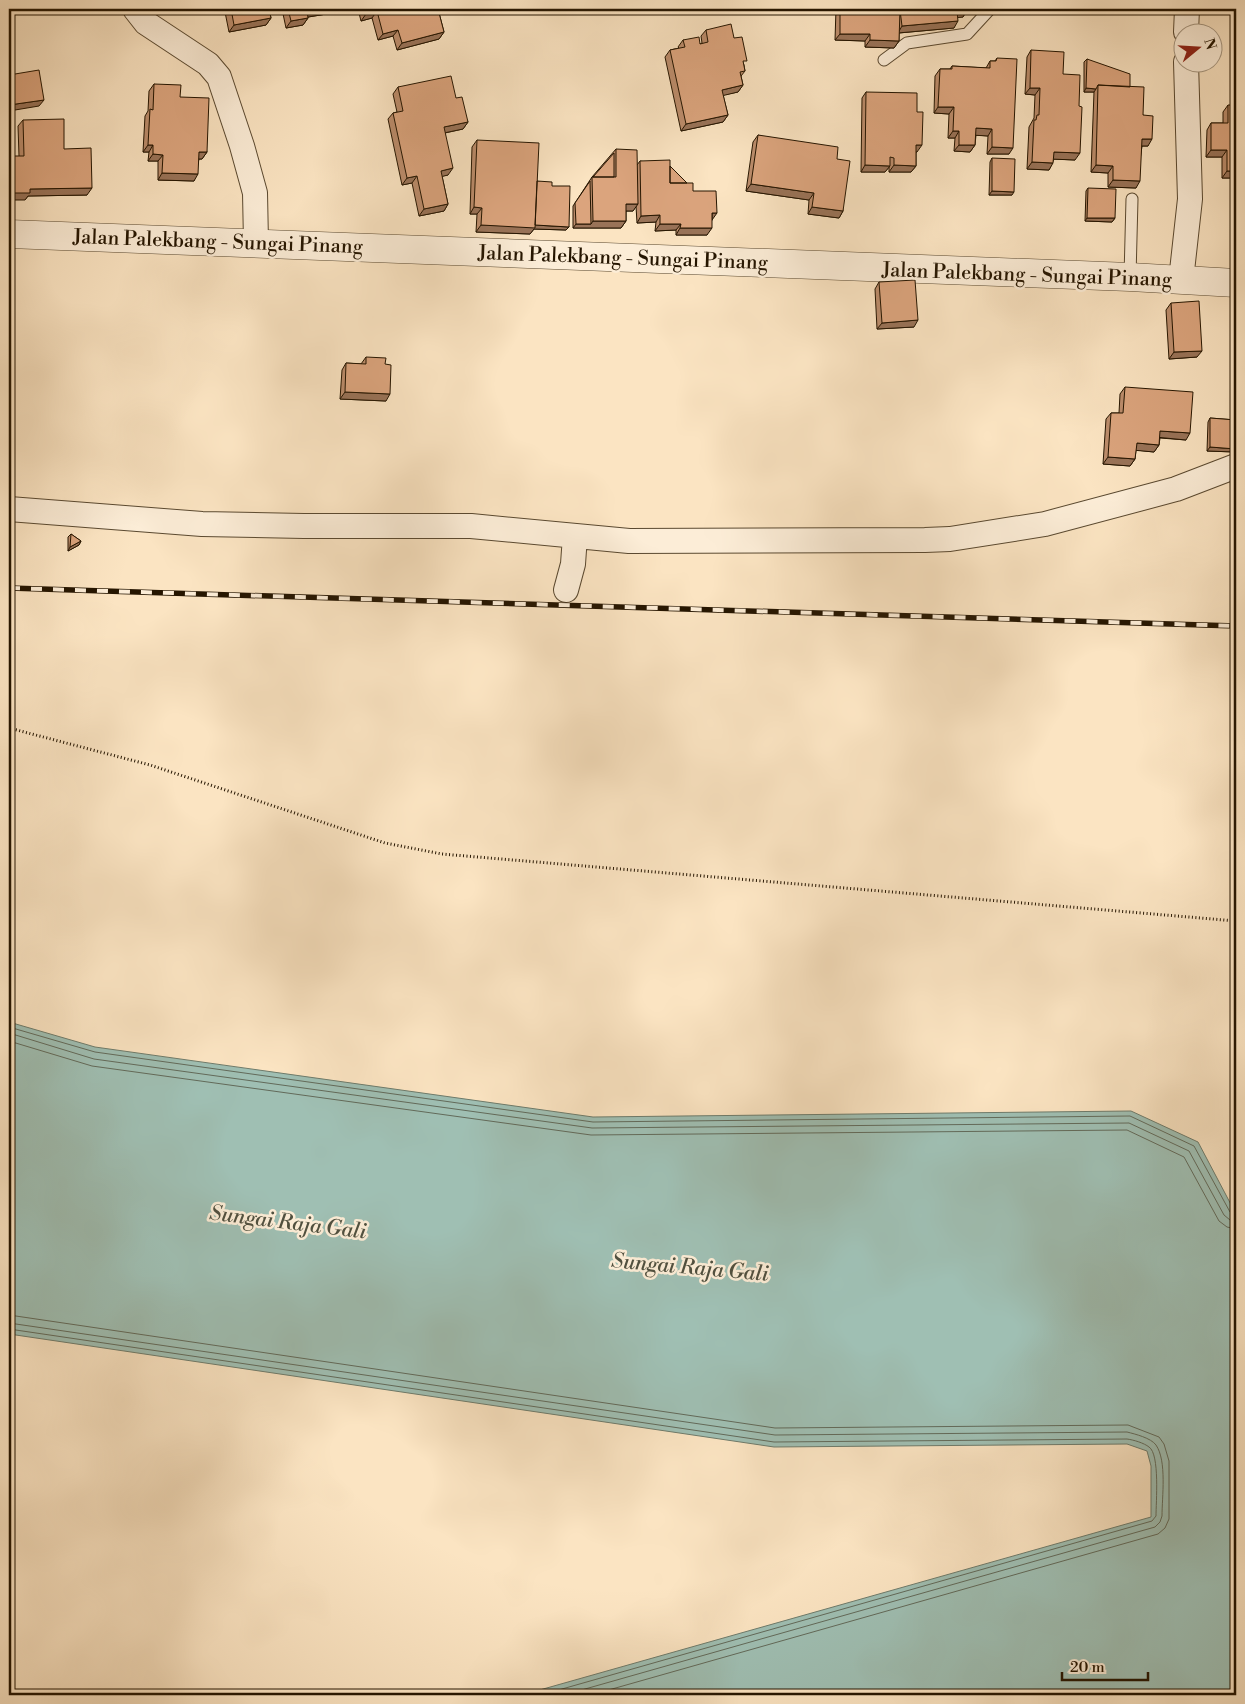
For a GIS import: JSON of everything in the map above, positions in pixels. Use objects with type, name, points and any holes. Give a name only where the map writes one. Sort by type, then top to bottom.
[{"type":"street","points":[[135,9],[146,22],[208,64],[219,77],[242,146],[255,193],[256,242]]},
{"type":"street","points":[[1186,22],[1187,9]]},
{"type":"street","points":[[1181,280],[1190,198],[1186,72]]},
{"type":"street","name":"Jalan Palekbang - Sungai Pinang","points":[[9,234],[256,242],[1130,277],[1236,283]]},
{"type":"street","points":[[9,509],[202,524],[472,526],[639,541],[950,539],[1045,524],[1176,489],[1236,466]]},
{"type":"street","points":[[566,590],[574,564],[575,536]]},
{"type":"lane","points":[[884,60],[907,43],[967,34],[990,9]]},
{"type":"lane","points":[[1130,277],[1132,198]]},
{"type":"path","points":[[9,728],[150,765],[385,843],[442,854],[1236,921]]},
{"type":"water","name":"Sungai Raja Gali","points":[[9,1022],[95,1047],[593,1117],[1131,1111],[1198,1142],[1236,1214],[1236,1695],[522,1695],[1151,1517],[1151,1466],[1147,1451],[1127,1444],[774,1447],[9,1334]]},
{"type":"building","points":[[231,9],[269,9],[271,18],[234,25]]},
{"type":"building","points":[[288,9],[321,9],[307,11],[308,18],[291,21]]},
{"type":"building","points":[[365,9],[438,9],[444,32],[402,43],[398,30],[383,34],[377,11],[366,14]]},
{"type":"building","points":[[840,9],[967,10],[957,11],[958,21],[902,26],[900,10],[899,41],[870,40],[870,34],[840,34]]},
{"type":"building","points":[[731,24],[734,38],[742,37],[747,61],[743,61],[745,71],[740,72],[743,85],[722,90],[728,115],[686,124],[670,50],[685,47],[683,40],[699,37],[700,44],[708,42],[706,30]]},
{"type":"building","points":[[1031,50],[1064,52],[1063,74],[1080,75],[1079,106],[1082,107],[1080,153],[1054,152],[1053,163],[1032,162],[1034,120],[1039,115],[1040,88],[1030,88]]},
{"type":"building","points":[[997,58],[1017,59],[1013,148],[992,147],[992,129],[976,128],[975,145],[959,145],[959,131],[953,131],[954,107],[938,107],[940,69],[952,69],[952,66],[990,68],[990,61],[996,61]]},
{"type":"building","points":[[1087,59],[1130,74],[1130,87],[1098,85],[1096,89],[1086,88]]},
{"type":"building","points":[[39,70],[44,100],[9,105],[9,75]]},
{"type":"building","points":[[451,76],[456,98],[462,97],[468,122],[444,127],[453,168],[441,171],[448,204],[424,209],[417,176],[407,178],[393,113],[403,111],[398,87]]},
{"type":"building","points":[[154,84],[181,85],[180,97],[209,98],[207,152],[199,152],[198,174],[162,173],[163,155],[153,154],[153,145],[148,145],[150,109],[153,110]]},
{"type":"building","points":[[1098,85],[1144,87],[1143,115],[1153,116],[1152,139],[1142,139],[1140,181],[1113,180],[1113,166],[1096,165]]},
{"type":"building","points":[[866,92],[917,93],[917,112],[923,112],[922,145],[916,145],[916,166],[894,165],[894,158],[890,157],[890,166],[865,165]]},
{"type":"building","points":[[1228,105],[1236,105],[1236,171],[1227,171],[1227,150],[1211,150],[1211,123],[1228,123]]},
{"type":"building","points":[[64,119],[64,149],[91,148],[92,188],[30,189],[30,193],[9,193],[9,156],[24,156],[23,120]]},
{"type":"building","points":[[758,135],[838,147],[837,159],[850,161],[843,211],[812,207],[814,193],[751,184]]},
{"type":"building","points":[[477,140],[539,143],[535,228],[481,225],[482,208],[474,207]]},
{"type":"building","points":[[616,149],[637,150],[638,204],[626,204],[626,221],[593,221],[592,177],[616,177]]},
{"type":"building","points":[[614,153],[614,177],[593,177]]},
{"type":"building","points":[[992,158],[1015,159],[1014,192],[992,191]]},
{"type":"building","points":[[670,160],[670,183],[693,183],[693,191],[716,191],[717,213],[712,213],[712,228],[680,228],[681,224],[660,224],[660,215],[641,216],[640,161]]},
{"type":"building","points":[[670,166],[687,183],[670,183]]},
{"type":"building","points":[[537,181],[552,182],[552,186],[570,186],[569,227],[535,225]]},
{"type":"building","points":[[590,181],[591,224],[576,224],[575,203]]},
{"type":"building","points":[[1088,188],[1116,189],[1115,218],[1087,218]]},
{"type":"building","points":[[915,280],[918,320],[882,323],[879,282]]},
{"type":"building","points":[[1199,301],[1202,351],[1174,352],[1171,303]]},
{"type":"building","points":[[366,357],[386,358],[385,364],[391,365],[390,394],[345,392],[346,363],[366,364]]},
{"type":"building","points":[[1125,387],[1193,392],[1190,433],[1160,431],[1159,445],[1137,443],[1135,459],[1108,457],[1111,413],[1123,413]]},
{"type":"building","points":[[1210,418],[1236,420],[1236,449],[1210,447]]},
{"type":"building","points":[[71,534],[81,541],[70,547]]},
{"type":"railway","points":[[9,588],[1236,626]]}]
